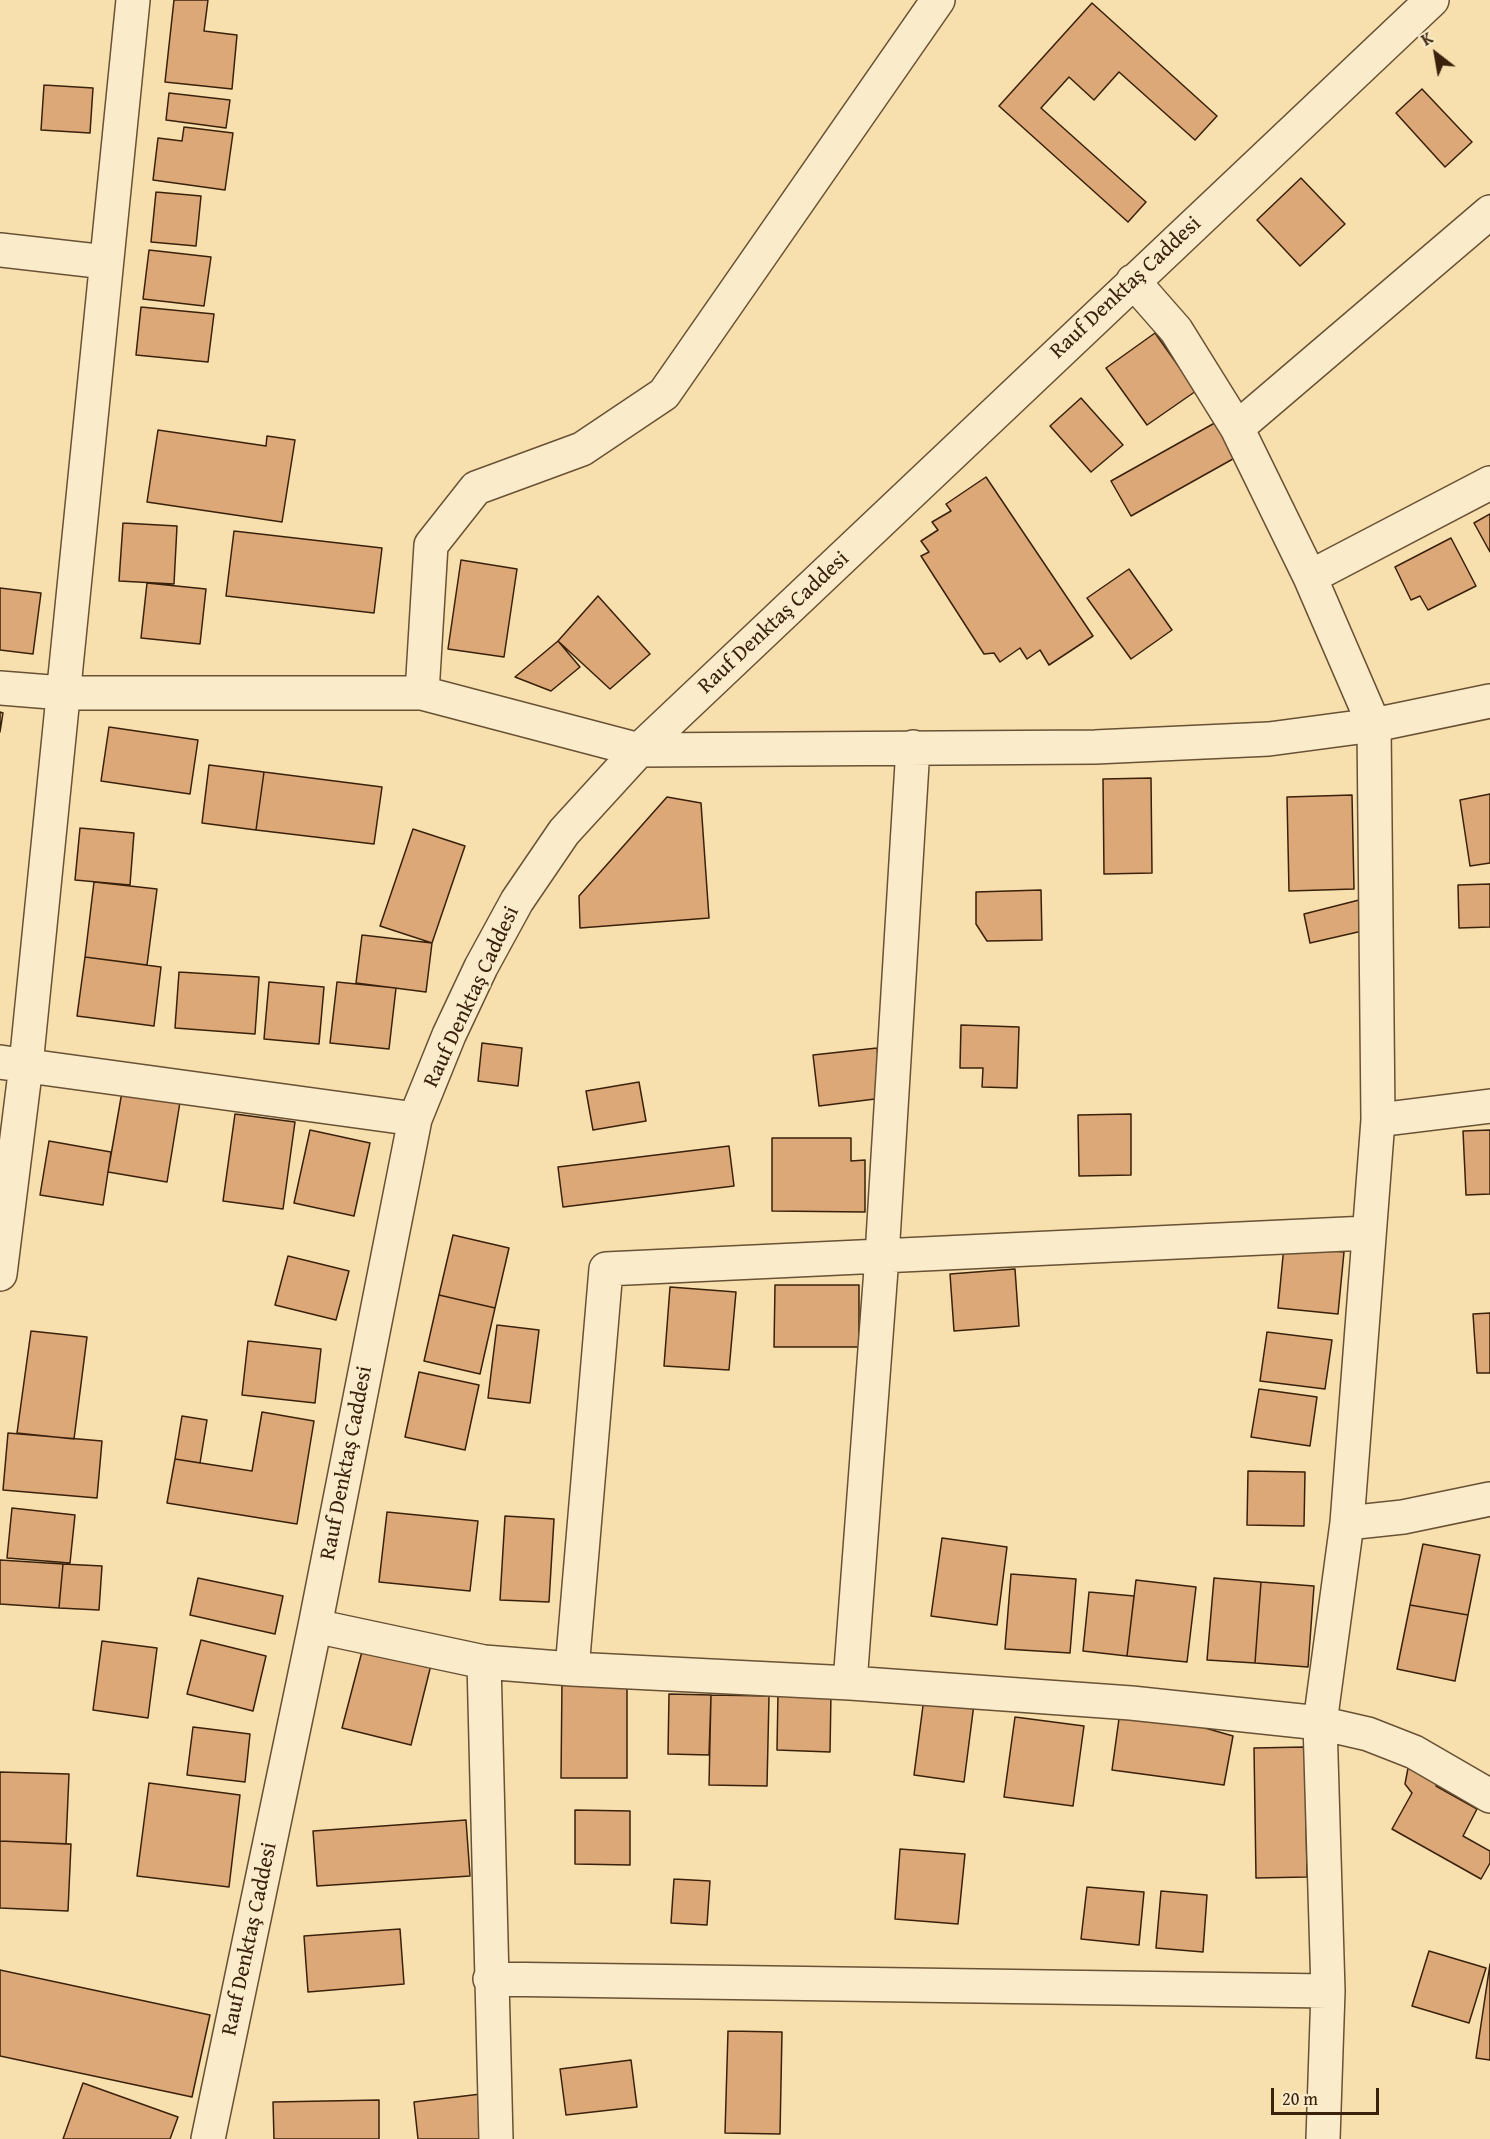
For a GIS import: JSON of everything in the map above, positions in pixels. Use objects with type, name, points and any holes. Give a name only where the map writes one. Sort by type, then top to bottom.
[{"type":"street","points":[[0,1274],[13,1064],[63,693],[133,0]]},
{"type":"street","points":[[422,693],[431,545],[476,488],[582,449],[664,394],[938,0]]},
{"type":"street","name":"Rauf Denktaş Caddesi","points":[[208,2139],[315,1626],[415,1119],[453,1025],[517,901],[564,832],[639,750],[1432,0]]},
{"type":"street","points":[[1237,428],[1490,212]]},
{"type":"street","points":[[0,250],[106,262]]},
{"type":"street","points":[[1133,281],[1176,330],[1237,428],[1310,577],[1374,725],[1378,1120],[1367,1233],[1347,1523],[1320,1723],[1328,1991],[1323,2139]]},
{"type":"street","points":[[1310,577],[1490,483]]},
{"type":"street","points":[[0,688],[63,693],[422,693],[639,750],[1130,745],[1269,739],[1374,725],[1490,701]]},
{"type":"street","points":[[850,1683],[882,1256],[913,747]]},
{"type":"street","points":[[13,1064],[415,1119]]},
{"type":"street","points":[[1378,1120],[1490,1106]]},
{"type":"street","points":[[572,1670],[606,1269],[1367,1233]]},
{"type":"street","points":[[1347,1523],[1403,1517],[1490,1499]]},
{"type":"street","points":[[315,1626],[484,1662],[572,1670],[850,1683],[1131,1703],[1320,1723],[1368,1734],[1414,1752],[1490,1796]]},
{"type":"street","points":[[484,1662],[490,1979],[496,2139]]},
{"type":"street","points":[[490,1979],[1328,1991]]},
{"type":"building","points":[[174,0],[208,0],[204,31],[237,35],[232,89],[165,82]]},
{"type":"building","points":[[1092,3],[1217,116],[1195,140],[1119,72],[1094,100],[1069,77],[1041,108],[1146,202],[1128,222],[999,106]]},
{"type":"building","points":[[44,85],[93,88],[90,133],[41,130]]},
{"type":"building","points":[[1422,89],[1472,142],[1445,167],[1396,113]]},
{"type":"building","points":[[169,93],[230,100],[226,128],[166,120]]},
{"type":"building","points":[[184,127],[233,133],[225,190],[153,180],[158,138],[182,141]]},
{"type":"building","points":[[1301,178],[1345,224],[1300,266],[1257,220]]},
{"type":"building","points":[[156,192],[201,196],[196,246],[151,242]]},
{"type":"building","points":[[149,250],[211,257],[204,306],[143,299]]},
{"type":"building","points":[[141,307],[214,314],[208,362],[136,355]]},
{"type":"building","points":[[1155,333],[1196,391],[1147,425],[1106,368]]},
{"type":"building","points":[[1081,398],[1123,445],[1091,472],[1050,426]]},
{"type":"building","points":[[1220,420],[1240,455],[1131,516],[1111,481]]},
{"type":"building","points":[[158,430],[266,446],[267,436],[295,440],[282,522],[147,502]]},
{"type":"building","points":[[986,477],[1093,636],[1049,665],[1040,650],[1027,659],[1020,648],[1000,662],[994,653],[984,654],[921,556],[929,552],[921,541],[938,530],[932,522],[951,511],[946,504]]},
{"type":"building","points":[[1490,514],[1490,552],[1474,523]]},
{"type":"building","points":[[123,523],[177,526],[174,584],[119,581]]},
{"type":"building","points":[[234,531],[382,548],[374,613],[226,596]]},
{"type":"building","points":[[1451,538],[1476,586],[1428,610],[1420,596],[1411,600],[1395,567]]},
{"type":"building","points":[[461,560],[517,569],[504,657],[448,649]]},
{"type":"building","points":[[1129,569],[1172,630],[1131,659],[1087,598]]},
{"type":"building","points":[[147,583],[206,589],[200,644],[141,638]]},
{"type":"building","points":[[0,588],[41,593],[33,654],[0,650]]},
{"type":"building","points":[[598,596],[650,654],[610,689],[558,641]]},
{"type":"building","points":[[558,641],[580,667],[551,691],[515,677]]},
{"type":"building","points":[[0,712],[3,713],[0,732]]},
{"type":"building","points":[[109,727],[198,740],[190,794],[101,781]]},
{"type":"building","points":[[209,765],[264,772],[256,830],[202,823]]},
{"type":"building","points":[[264,772],[382,787],[374,844],[256,830]]},
{"type":"building","points":[[1151,778],[1152,873],[1104,874],[1103,779]]},
{"type":"building","points":[[1490,794],[1490,863],[1470,866],[1460,800]]},
{"type":"building","points":[[1352,795],[1354,889],[1289,891],[1287,797]]},
{"type":"building","points":[[667,797],[701,803],[709,918],[580,928],[579,896]]},
{"type":"building","points":[[80,828],[134,833],[130,885],[75,880]]},
{"type":"building","points":[[413,829],[465,846],[432,943],[380,926]]},
{"type":"building","points":[[94,882],[157,889],[147,965],[85,957]]},
{"type":"building","points":[[1490,884],[1490,927],[1459,928],[1458,885]]},
{"type":"building","points":[[1041,890],[1042,940],[987,941],[976,924],[976,892]]},
{"type":"building","points":[[1363,899],[1371,929],[1310,943],[1304,914]]},
{"type":"building","points":[[362,935],[432,943],[426,992],[356,983]]},
{"type":"building","points":[[85,957],[161,967],[154,1026],[77,1016]]},
{"type":"building","points":[[179,972],[259,977],[255,1034],[175,1028]]},
{"type":"building","points":[[269,982],[324,987],[319,1044],[264,1039]]},
{"type":"building","points":[[337,982],[396,988],[389,1049],[330,1043]]},
{"type":"building","points":[[961,1025],[1019,1027],[1017,1088],[982,1087],[983,1068],[960,1068]]},
{"type":"building","points":[[482,1043],[522,1048],[518,1086],[478,1081]]},
{"type":"building","points":[[877,1048],[883,1098],[819,1106],[813,1055]]},
{"type":"building","points":[[639,1082],[646,1121],[593,1130],[586,1091]]},
{"type":"building","points":[[123,1086],[181,1096],[167,1182],[108,1172]]},
{"type":"building","points":[[235,1114],[295,1122],[283,1209],[223,1201]]},
{"type":"building","points":[[1131,1114],[1131,1175],[1079,1176],[1078,1115]]},
{"type":"building","points":[[310,1130],[370,1143],[354,1216],[294,1203]]},
{"type":"building","points":[[1490,1130],[1490,1194],[1466,1195],[1463,1131]]},
{"type":"building","points":[[772,1138],[851,1138],[851,1161],[865,1160],[865,1212],[772,1211]]},
{"type":"building","points":[[49,1141],[111,1152],[103,1205],[40,1195]]},
{"type":"building","points":[[729,1146],[734,1186],[563,1207],[558,1167]]},
{"type":"building","points":[[453,1235],[509,1248],[495,1308],[439,1295]]},
{"type":"building","points":[[1284,1246],[1344,1252],[1338,1314],[1278,1308]]},
{"type":"building","points":[[288,1256],[349,1271],[336,1320],[275,1305]]},
{"type":"building","points":[[1015,1269],[1019,1326],[954,1331],[950,1274]]},
{"type":"building","points":[[775,1285],[859,1285],[859,1347],[774,1347]]},
{"type":"building","points":[[670,1287],[736,1292],[729,1370],[664,1366]]},
{"type":"building","points":[[439,1295],[495,1308],[480,1374],[424,1361]]},
{"type":"building","points":[[1490,1313],[1490,1373],[1477,1373],[1473,1314]]},
{"type":"building","points":[[497,1325],[539,1330],[530,1403],[488,1398]]},
{"type":"building","points":[[31,1331],[87,1337],[74,1439],[17,1433]]},
{"type":"building","points":[[1267,1332],[1332,1340],[1325,1389],[1260,1381]]},
{"type":"building","points":[[248,1341],[321,1349],[315,1403],[242,1395]]},
{"type":"building","points":[[419,1372],[479,1385],[465,1450],[405,1437]]},
{"type":"building","points":[[1259,1389],[1317,1397],[1310,1446],[1251,1437]]},
{"type":"building","points":[[262,1412],[314,1421],[297,1524],[167,1503],[175,1459],[252,1471]]},
{"type":"building","points":[[182,1416],[207,1420],[200,1463],[175,1459]]},
{"type":"building","points":[[8,1433],[102,1441],[97,1498],[3,1490]]},
{"type":"building","points":[[1248,1471],[1305,1472],[1304,1526],[1247,1525]]},
{"type":"building","points":[[12,1508],[75,1515],[70,1563],[7,1558]]},
{"type":"building","points":[[387,1512],[478,1521],[470,1591],[379,1582]]},
{"type":"building","points":[[505,1516],[554,1519],[549,1602],[500,1600]]},
{"type":"building","points":[[942,1538],[1007,1547],[997,1625],[931,1616]]},
{"type":"building","points":[[1423,1544],[1480,1555],[1468,1615],[1410,1605]]},
{"type":"building","points":[[0,1560],[63,1564],[59,1608],[0,1604]]},
{"type":"building","points":[[63,1564],[102,1566],[99,1610],[59,1608]]},
{"type":"building","points":[[1011,1574],[1076,1579],[1070,1653],[1005,1649]]},
{"type":"building","points":[[198,1578],[283,1596],[275,1634],[190,1615]]},
{"type":"building","points":[[1214,1578],[1261,1582],[1255,1663],[1207,1660]]},
{"type":"building","points":[[1136,1580],[1196,1587],[1187,1662],[1127,1656]]},
{"type":"building","points":[[1261,1582],[1314,1586],[1308,1667],[1255,1663]]},
{"type":"building","points":[[1089,1592],[1134,1596],[1127,1656],[1083,1651]]},
{"type":"building","points":[[1410,1605],[1468,1615],[1455,1681],[1397,1669]]},
{"type":"building","points":[[201,1640],[266,1656],[253,1711],[187,1694]]},
{"type":"building","points":[[365,1640],[433,1657],[411,1745],[342,1728]]},
{"type":"building","points":[[102,1641],[157,1648],[148,1718],[93,1710]]},
{"type":"building","points":[[562,1681],[627,1681],[627,1778],[561,1778]]},
{"type":"building","points":[[778,1692],[831,1693],[830,1752],[777,1750]]},
{"type":"building","points":[[669,1694],[711,1695],[709,1755],[668,1754]]},
{"type":"building","points":[[711,1695],[769,1696],[767,1786],[709,1785]]},
{"type":"building","points":[[924,1698],[974,1704],[964,1782],[914,1775]]},
{"type":"building","points":[[1121,1704],[1233,1736],[1224,1785],[1112,1770]]},
{"type":"building","points":[[1015,1717],[1084,1726],[1073,1806],[1004,1797]]},
{"type":"building","points":[[193,1727],[250,1734],[245,1782],[187,1775]]},
{"type":"building","points":[[1305,1747],[1307,1877],[1256,1878],[1254,1748]]},
{"type":"building","points":[[1409,1763],[1440,1769],[1436,1786],[1477,1809],[1463,1836],[1490,1851],[1490,1863],[1481,1879],[1392,1829],[1412,1793],[1405,1784]]},
{"type":"building","points":[[0,1772],[69,1774],[66,1844],[0,1841]]},
{"type":"building","points":[[149,1783],[240,1795],[229,1887],[137,1876]]},
{"type":"building","points":[[575,1810],[630,1811],[630,1865],[575,1864]]},
{"type":"building","points":[[466,1820],[470,1876],[317,1886],[313,1831]]},
{"type":"building","points":[[0,1841],[71,1844],[68,1911],[0,1908]]},
{"type":"building","points":[[900,1849],[965,1854],[958,1924],[895,1919]]},
{"type":"building","points":[[674,1879],[710,1881],[707,1925],[671,1923]]},
{"type":"building","points":[[1087,1887],[1144,1892],[1139,1945],[1081,1939]]},
{"type":"building","points":[[1161,1891],[1207,1895],[1203,1952],[1156,1948]]},
{"type":"building","points":[[400,1929],[404,1984],[308,1992],[304,1936]]},
{"type":"building","points":[[1429,1951],[1486,1968],[1469,2023],[1412,2006]]},
{"type":"building","points":[[1490,1964],[1490,2060],[1476,2058]]},
{"type":"building","points":[[0,1970],[210,2015],[192,2097],[0,2056]]},
{"type":"building","points":[[728,2031],[782,2032],[780,2134],[725,2133]]},
{"type":"building","points":[[631,2060],[637,2107],[566,2115],[560,2069]]},
{"type":"building","points":[[83,2083],[178,2117],[170,2139],[63,2139]]},
{"type":"building","points":[[481,2094],[486,2139],[418,2139],[414,2102]]},
{"type":"building","points":[[379,2100],[379,2139],[274,2139],[273,2102]]}]
